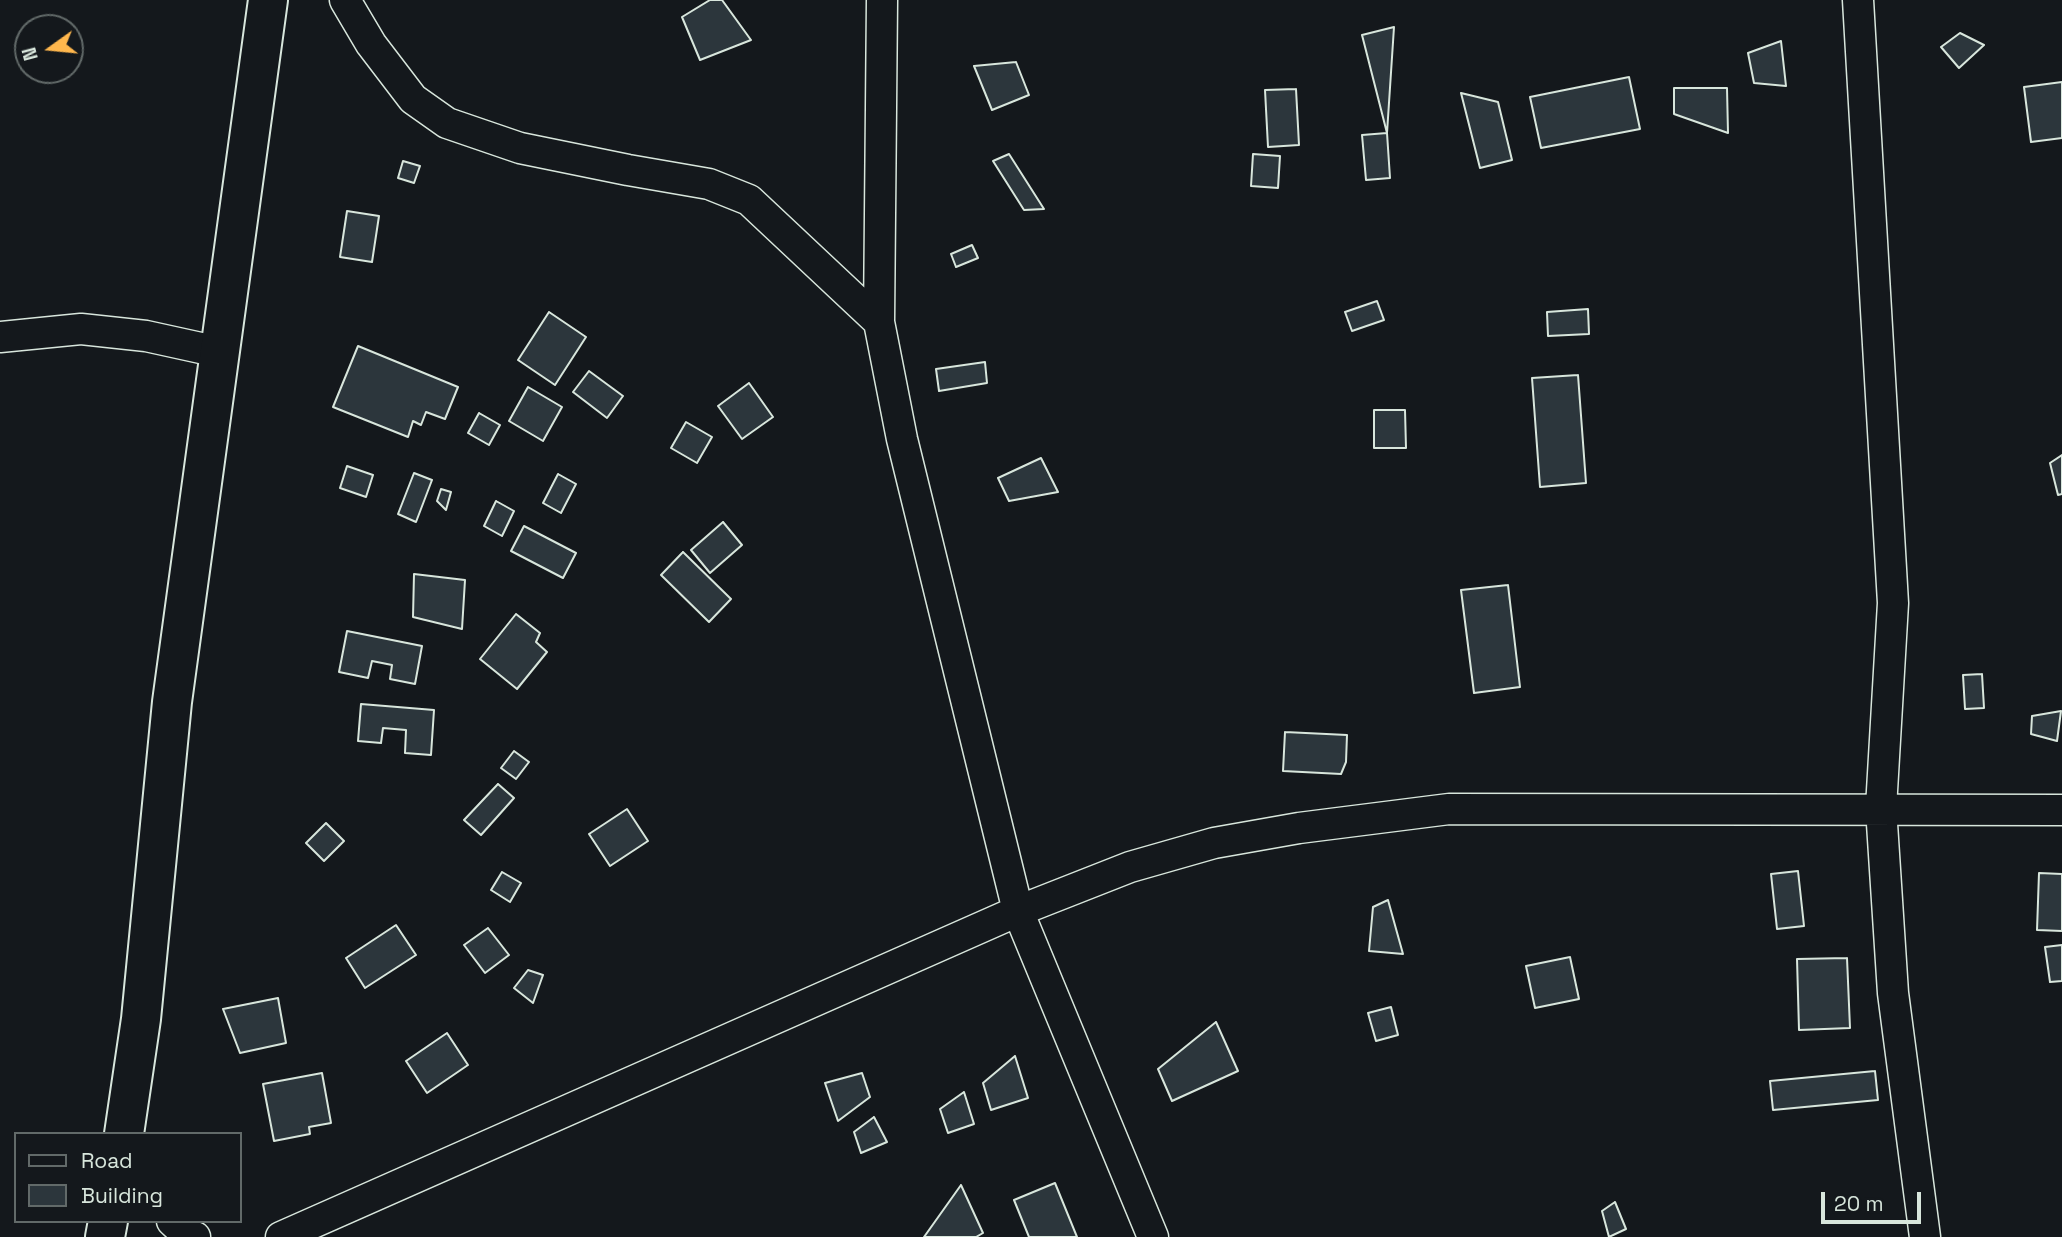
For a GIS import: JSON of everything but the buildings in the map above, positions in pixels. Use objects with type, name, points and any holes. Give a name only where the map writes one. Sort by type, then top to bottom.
[{"type":"street","points":[[124,1132],[141,1019],[172,702],[268,0]]},
{"type":"street","points":[[345,0],[371,44],[413,99],[447,124],[520,148],[709,184],[749,200],[879,322]]},
{"type":"street","points":[[882,0],[879,322],[902,439],[1018,911],[1153,1237]]},
{"type":"street","points":[[1858,0],[1893,603],[1881,808],[1893,993],[1924,1237]]},
{"type":"street","points":[[0,337],[81,329],[146,336],[219,352]]},
{"type":"street","points":[[281,1237],[1018,911],[1130,867],[1214,843],[1299,828],[1449,809],[2062,810]]},
{"type":"street","points":[[174,1223],[186,1234],[195,1237]]}]
